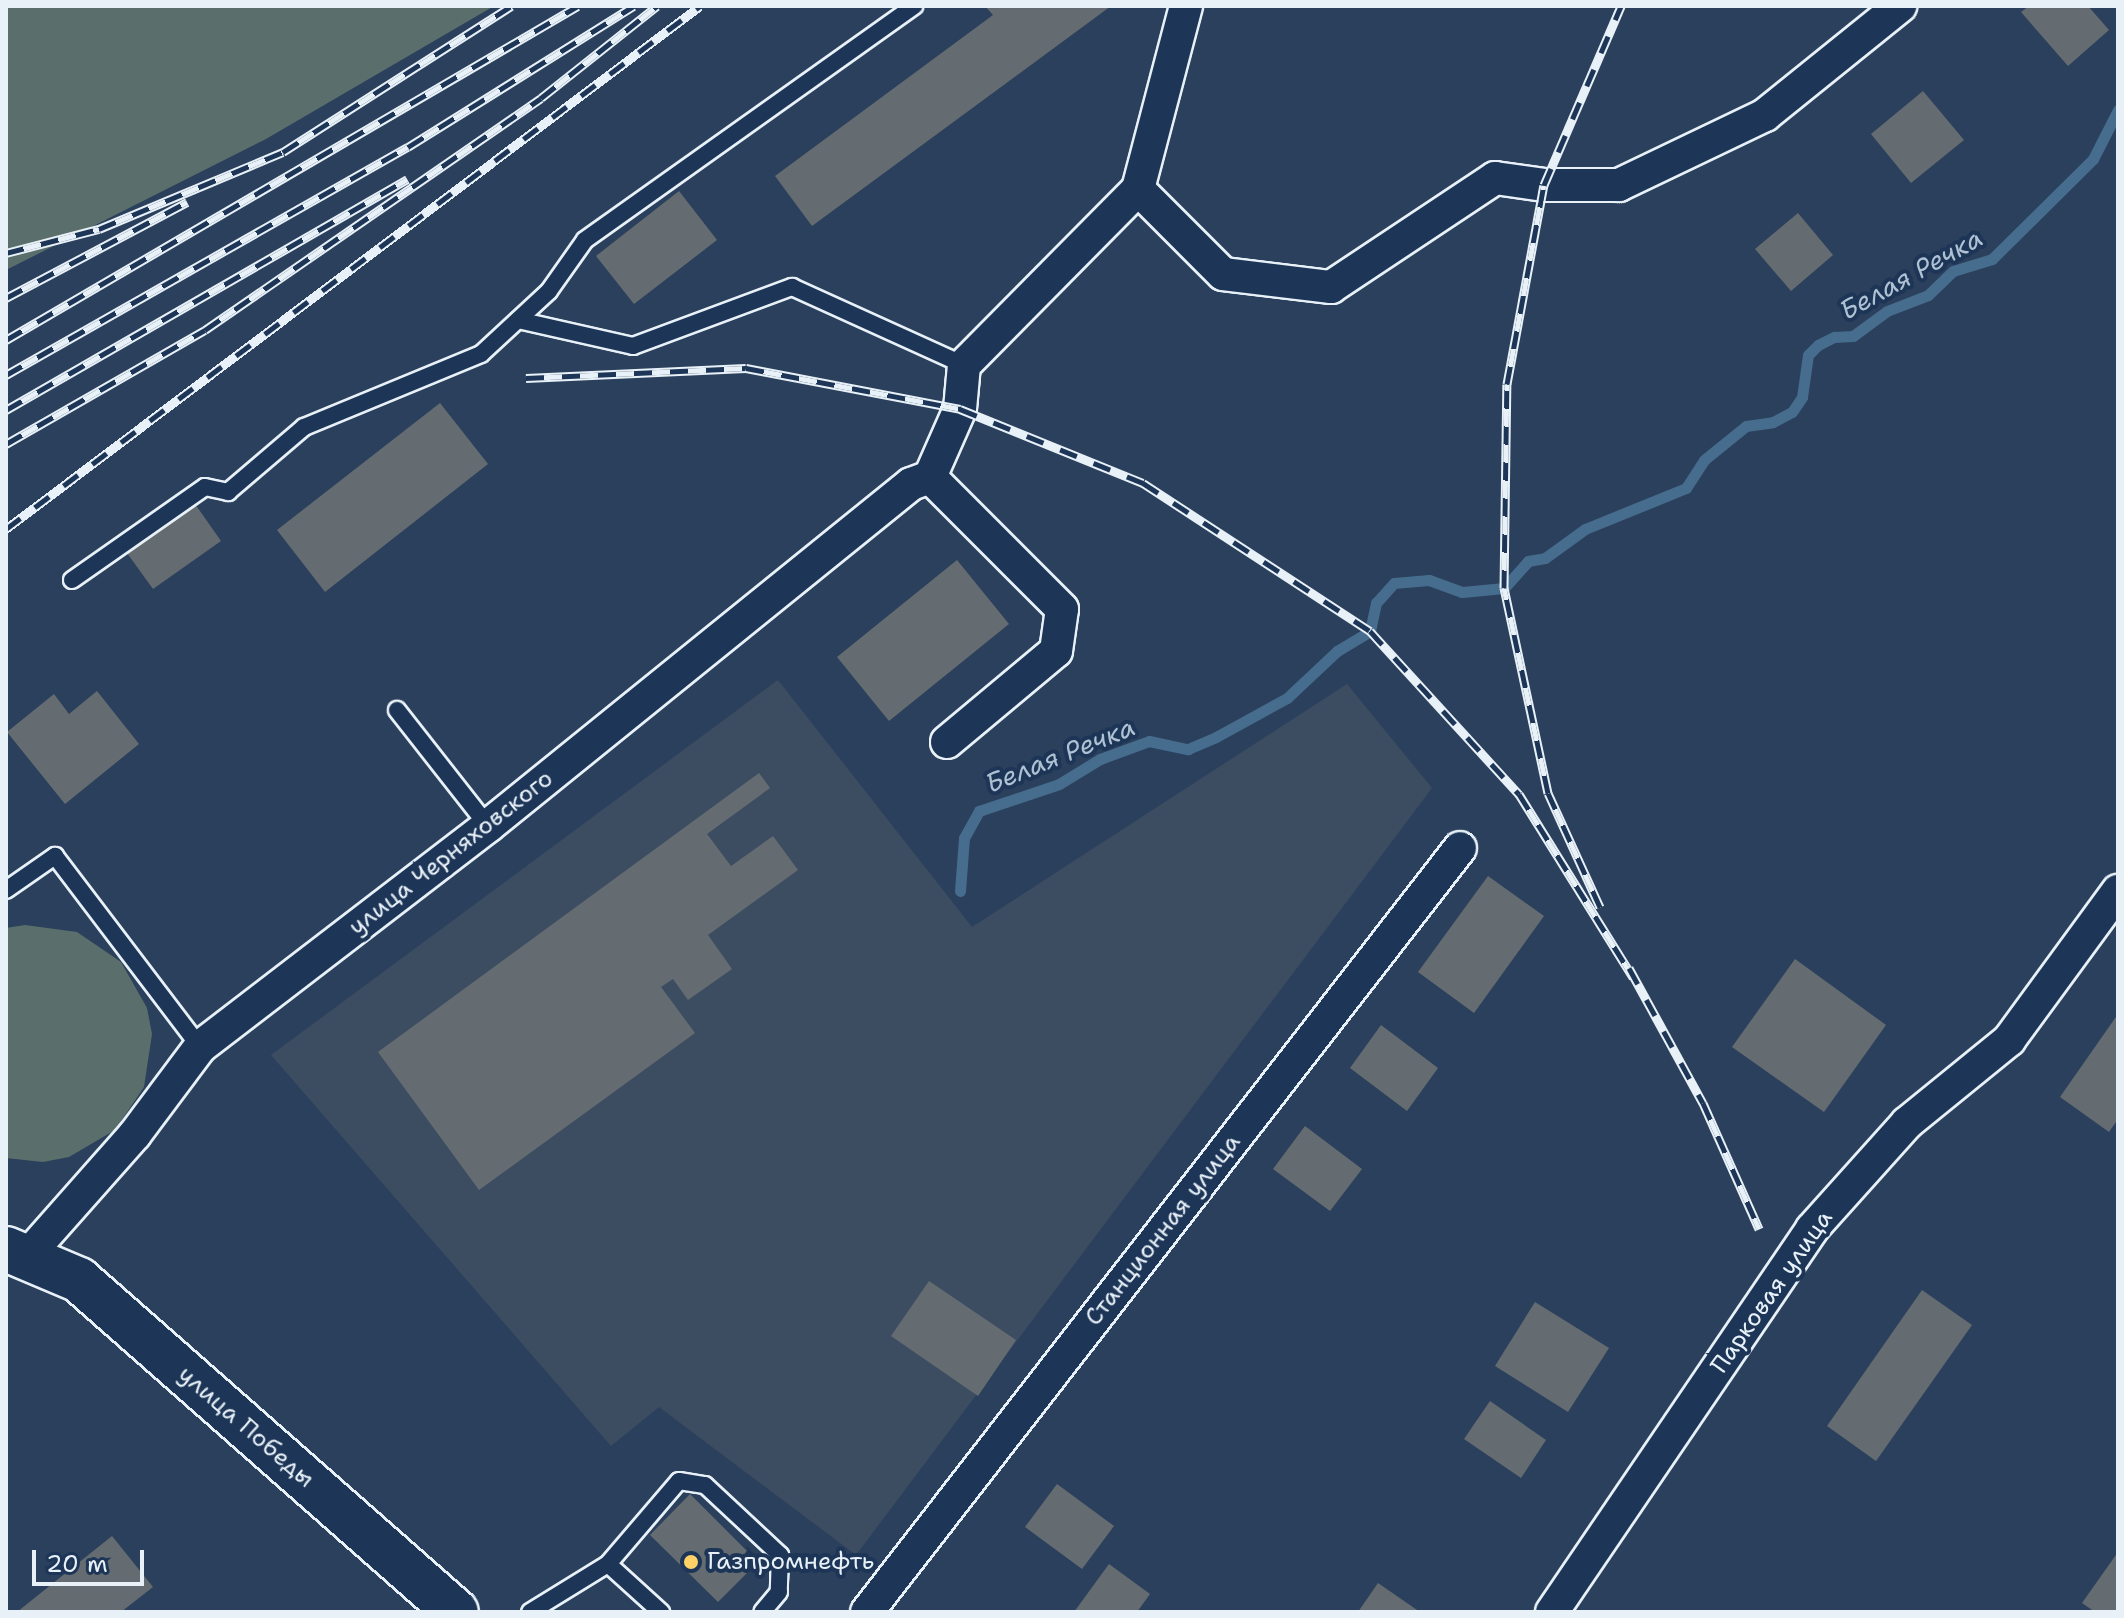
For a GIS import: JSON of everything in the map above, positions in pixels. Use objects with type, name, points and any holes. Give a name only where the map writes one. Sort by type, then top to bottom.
[{"type":"main road","name":"улица Победы","points":[[17,1252],[79,1280],[456,1612]]},
{"type":"street","points":[[947,742],[1056,651],[1062,609],[930,477],[960,409],[964,365],[1138,189],[1186,6]]},
{"type":"street","points":[[1138,189],[1223,274],[1331,287],[1495,178],[1544,185],[1619,185],[1765,115],[1900,6]]},
{"type":"street","name":"улица Черняховского","points":[[17,1252],[135,1134],[200,1047],[488,826],[911,484],[930,477]]},
{"type":"street","name":"Станционная улица","points":[[867,1612],[1460,848]]},
{"type":"street","name":"Парковая улица","points":[[1552,1612],[1812,1229],[1907,1123],[2009,1040],[2118,891]]},
{"type":"lane","points":[[72,580],[205,487],[228,492],[304,427],[481,354],[549,291],[585,240],[914,6]]},
{"type":"lane","points":[[518,320],[633,346],[792,287],[964,365]]},
{"type":"lane","points":[[397,710],[488,826]]},
{"type":"lane","points":[[6,890],[55,856],[200,1047]]},
{"type":"lane","points":[[530,1612],[608,1564],[679,1481],[705,1485],[780,1555],[779,1592],[762,1612]]},
{"type":"lane","points":[[608,1564],[661,1612]]},
{"type":"shaded area","points":[[778,680],[972,927],[1347,684],[1432,788],[856,1555],[659,1407],[611,1446],[271,1055]]},
{"type":"green space","points":[[6,6],[494,6],[266,139],[6,270]]},
{"type":"green space","points":[[25,925],[77,932],[121,962],[147,1008],[152,1034],[144,1087],[115,1130],[69,1157],[43,1162],[6,1158],[6,928]]},
{"type":"building","points":[[985,6],[1111,6],[812,226],[775,176],[993,15]]},
{"type":"building","points":[[2029,6],[2088,6],[2109,30],[2068,66],[2021,12]]},
{"type":"building","points":[[1923,91],[1964,140],[1911,183],[1871,134]]},
{"type":"building","points":[[679,191],[717,240],[634,304],[596,256]]},
{"type":"building","points":[[1798,213],[1833,255],[1791,291],[1755,249]]},
{"type":"building","points":[[440,403],[488,464],[325,592],[277,530]]},
{"type":"building","points":[[195,504],[221,541],[153,589],[127,553]]},
{"type":"building","points":[[957,560],[1009,624],[889,721],[837,657]]},
{"type":"building","points":[[97,691],[139,744],[65,804],[7,732],[54,694],[69,714]]},
{"type":"building","points":[[759,773],[770,788],[707,834],[731,866],[773,836],[798,870],[708,935],[732,969],[688,1000],[673,979],[661,987],[695,1033],[479,1190],[378,1052]]},
{"type":"building","points":[[1488,876],[1544,916],[1474,1013],[1418,972]]},
{"type":"building","points":[[1795,959],[1886,1025],[1824,1112],[1732,1047]]},
{"type":"building","points":[[2118,1014],[2118,1119],[2109,1132],[2060,1097]]},
{"type":"building","points":[[1381,1025],[1438,1068],[1407,1111],[1350,1068]]},
{"type":"building","points":[[1305,1126],[1362,1169],[1330,1211],[1273,1169]]},
{"type":"building","points":[[929,1281],[1016,1340],[978,1396],[891,1336]]},
{"type":"building","points":[[1922,1290],[1972,1325],[1876,1461],[1827,1426]]},
{"type":"building","points":[[1535,1302],[1609,1348],[1568,1412],[1495,1366]]},
{"type":"building","points":[[1490,1401],[1546,1440],[1521,1478],[1464,1439]]},
{"type":"building","points":[[1057,1484],[1114,1526],[1082,1569],[1025,1527]]},
{"type":"building","points":[[690,1494],[758,1562],[718,1602],[650,1535]]},
{"type":"building","points":[[112,1536],[153,1587],[121,1612],[17,1612]]},
{"type":"building","points":[[2118,1552],[2118,1612],[2095,1612],[2082,1603]]},
{"type":"building","points":[[1109,1564],[1150,1594],[1137,1612],[1074,1612]]},
{"type":"building","points":[[1378,1583],[1420,1612],[1358,1612]]},
{"type":"waterway","name":"Белая Речка","points":[[960,891],[964,838],[979,811],[1059,784],[1100,759],[1149,741],[1188,749],[1287,698],[1337,651],[1370,631],[1376,603],[1394,583],[1429,580],[1462,592],[1504,588],[1528,561],[1545,558],[1585,529],[1686,488],[1704,460],[1746,426],[1773,422],[1792,412],[1802,397],[1808,355],[1818,345],[1834,337],[1853,336],[1887,311],[1928,295],[1953,271],[1992,259],[2093,159],[2118,110]]},
{"type":"railway","points":[[6,253],[99,229],[283,152],[511,6]]},
{"type":"railway","points":[[6,340],[578,6]]},
{"type":"railway","points":[[6,375],[408,147],[634,6]]},
{"type":"railway","points":[[6,444],[205,330],[541,98],[657,6]]},
{"type":"railway","points":[[6,529],[700,6]]},
{"type":"railway","points":[[1600,907],[1548,793],[1504,588],[1507,384],[1544,185],[1621,6]]},
{"type":"railway","points":[[6,410],[407,179]]},
{"type":"railway","points":[[6,298],[187,202]]},
{"type":"railway","points":[[526,378],[746,368],[960,409],[1143,483],[1370,631],[1519,794],[1633,977]]},
{"type":"railway","points":[[1629,968],[1703,1103],[1759,1229]]},
{"type":"place","name":"Газпромнефть","points":[[691,1562]]}]
